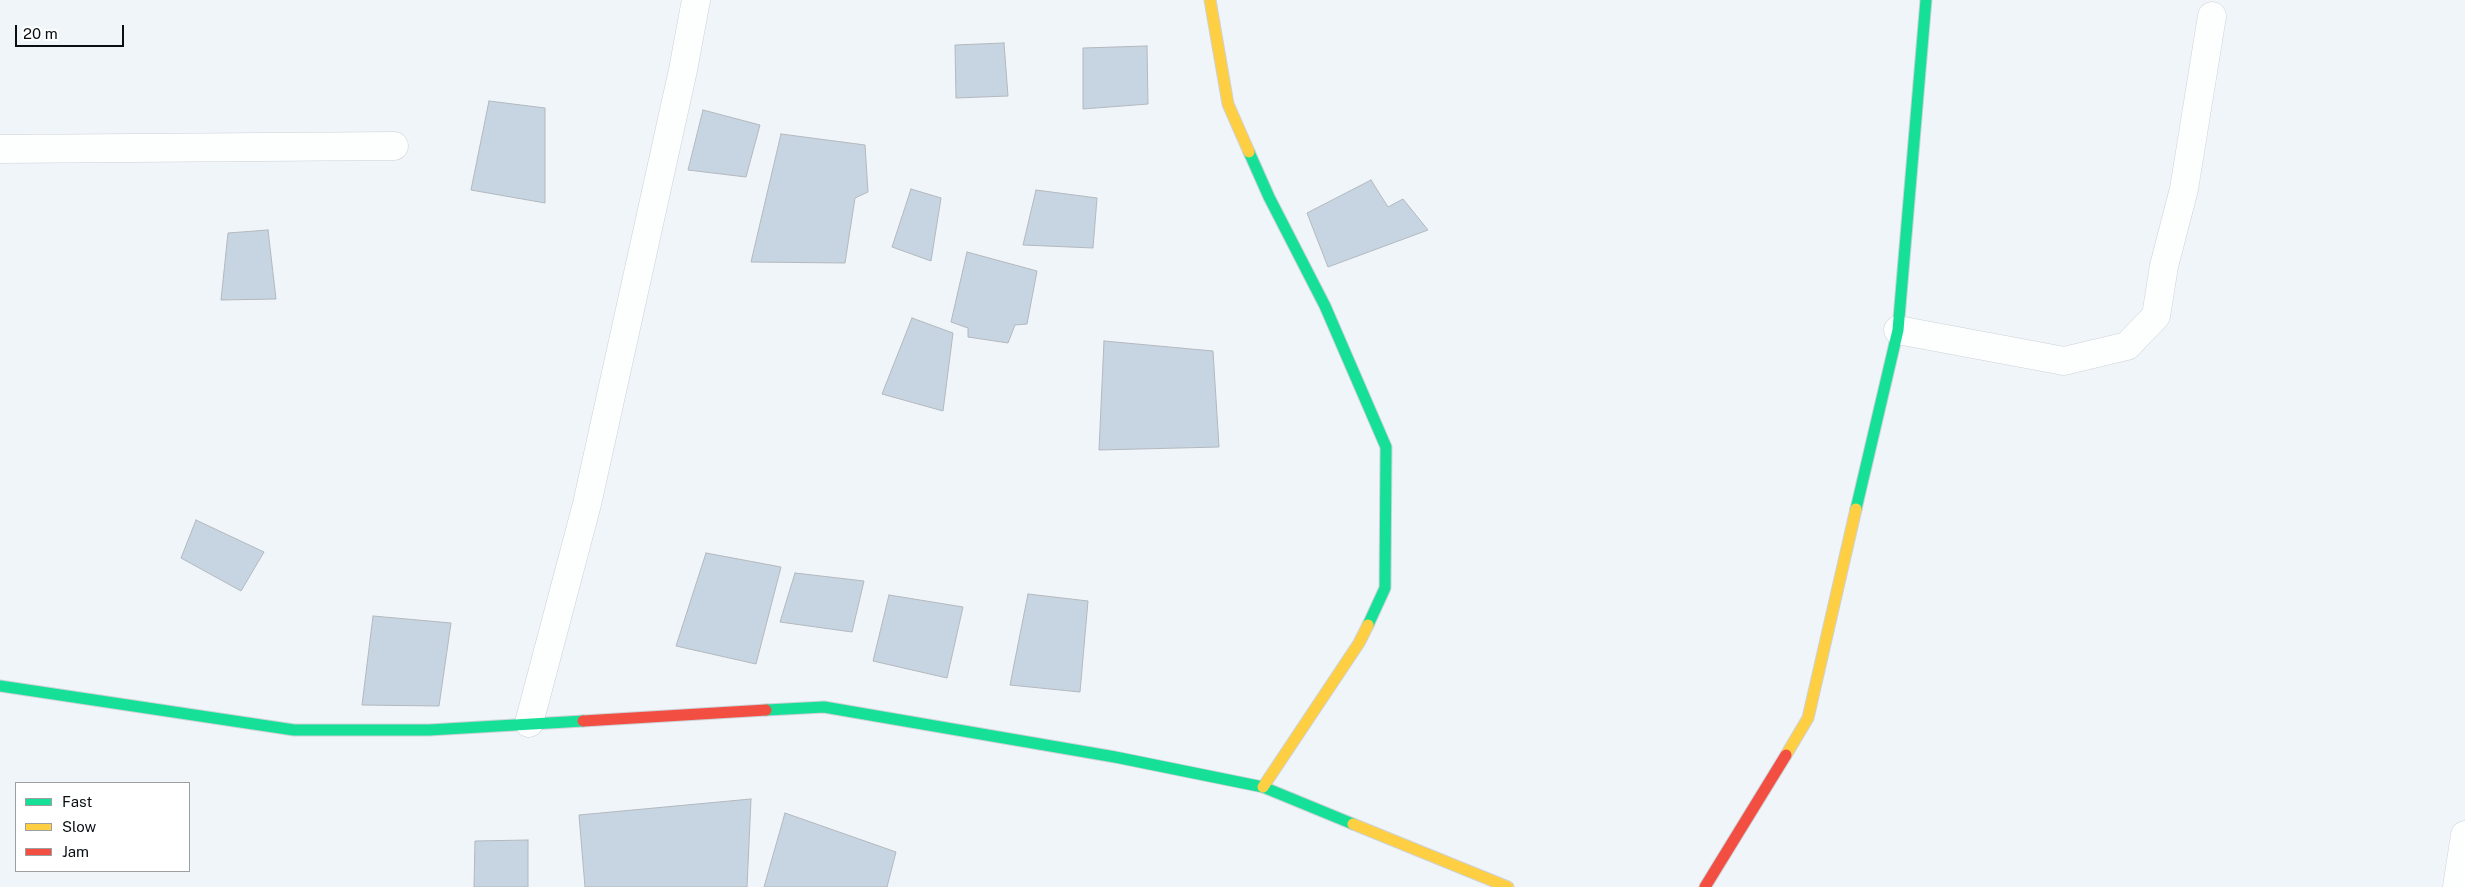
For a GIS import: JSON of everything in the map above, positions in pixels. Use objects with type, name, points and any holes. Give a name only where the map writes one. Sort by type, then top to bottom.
[{"type":"street","points":[[529,723],[587,504],[683,70],[696,0]]},
{"type":"street","points":[[1210,0],[1228,104],[1269,197],[1325,306],[1386,447],[1385,588],[1359,643],[1263,787]]},
{"type":"street","points":[[1706,887],[1808,718],[1898,330],[1926,0]]},
{"type":"street","points":[[1898,330],[2064,361],[2127,346],[2156,316],[2164,266],[2184,188],[2212,16]]},
{"type":"street","points":[[0,149],[394,146]]},
{"type":"street","points":[[0,686],[294,730],[428,730],[824,707],[1115,757],[1263,787],[1508,887]]},
{"type":"street","points":[[2458,887],[2465,835]]},
{"type":"building","points":[[1004,43],[1008,96],[956,98],[955,45]]},
{"type":"building","points":[[1147,46],[1148,104],[1083,109],[1083,48]]},
{"type":"building","points":[[489,101],[545,108],[545,203],[471,190]]},
{"type":"building","points":[[703,110],[760,125],[746,177],[688,170]]},
{"type":"building","points":[[781,134],[865,145],[868,192],[855,198],[845,263],[751,262]]},
{"type":"building","points":[[1371,180],[1388,207],[1403,199],[1428,230],[1328,267],[1307,213]]},
{"type":"building","points":[[911,189],[941,198],[931,261],[892,247]]},
{"type":"building","points":[[1036,190],[1097,198],[1093,248],[1023,245]]},
{"type":"building","points":[[268,230],[276,299],[221,300],[228,233]]},
{"type":"building","points":[[967,252],[1037,271],[1027,324],[1015,325],[1008,343],[968,337],[968,328],[951,322]]},
{"type":"building","points":[[912,318],[953,333],[943,411],[882,394]]},
{"type":"building","points":[[1104,341],[1213,351],[1219,447],[1099,450]]},
{"type":"building","points":[[196,520],[264,552],[241,591],[181,558]]},
{"type":"building","points":[[706,553],[781,567],[756,664],[676,646]]},
{"type":"building","points":[[795,573],[864,581],[852,632],[780,622]]},
{"type":"building","points":[[1028,594],[1088,601],[1080,692],[1010,685]]},
{"type":"building","points":[[889,595],[963,607],[947,678],[873,661]]},
{"type":"building","points":[[373,616],[451,623],[439,706],[362,705]]},
{"type":"building","points":[[751,799],[747,887],[585,887],[579,815]]},
{"type":"building","points":[[785,813],[896,852],[887,887],[764,887]]},
{"type":"building","points":[[528,840],[528,887],[474,887],[475,841]]},
{"type":"traffic: fast","points":[[1856,509],[1898,330],[1926,0]]},
{"type":"traffic: fast","points":[[1249,152],[1269,197],[1325,306],[1386,447],[1385,588],[1368,625]]},
{"type":"traffic: fast","points":[[0,686],[294,730],[429,730],[583,721]]},
{"type":"traffic: fast","points":[[766,710],[824,707],[1115,757],[1263,787],[1353,824]]},
{"type":"traffic: slow","points":[[1210,0],[1228,104],[1249,152]]},
{"type":"traffic: slow","points":[[1786,755],[1808,718],[1856,509]]},
{"type":"traffic: slow","points":[[1263,787],[1359,643],[1368,625]]},
{"type":"traffic: slow","points":[[1353,824],[1508,887]]},
{"type":"traffic: jam","points":[[583,721],[766,710]]},
{"type":"traffic: jam","points":[[1705,887],[1786,755]]}]
